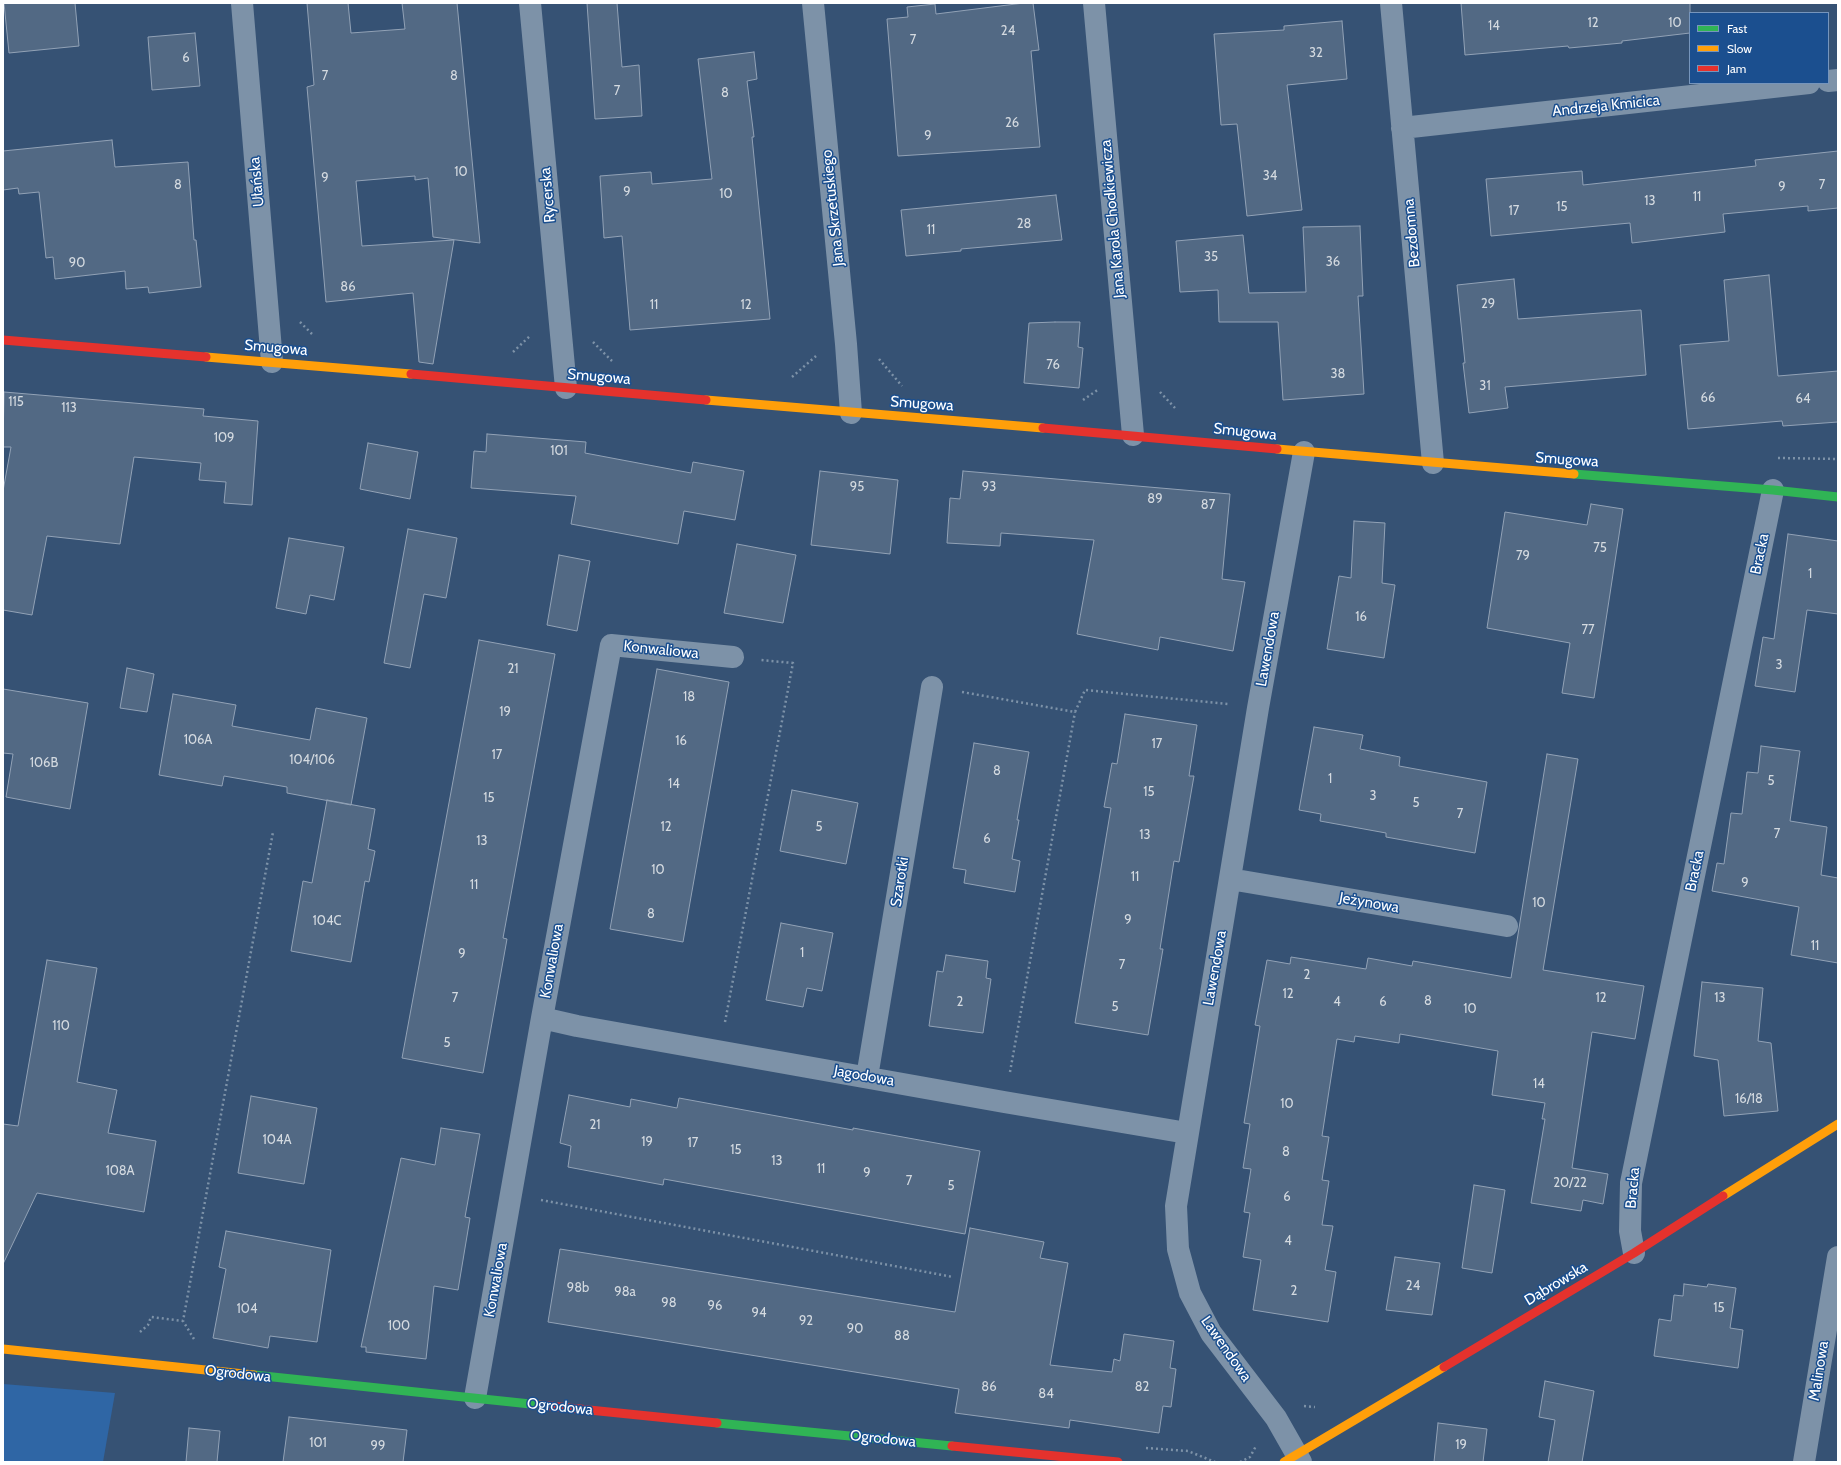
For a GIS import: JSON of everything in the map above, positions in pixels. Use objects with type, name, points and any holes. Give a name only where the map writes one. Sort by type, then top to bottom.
[{"type":"street","name":"Ułańska","points":[[242,3],[272,362]]},
{"type":"street","name":"Rycerska","points":[[530,3],[566,388]]},
{"type":"street","name":"Jana Skrzetuskiego","points":[[813,3],[846,344],[851,413]]},
{"type":"street","name":"Jana Karola Chodkiewicza","points":[[1094,3],[1133,435]]},
{"type":"street","name":"Bezdomna","points":[[1391,3],[1433,463]]},
{"type":"street","name":"Andrzeja Kmicica","points":[[1402,128],[1800,84]]},
{"type":"street","name":"Smugowa","points":[[3,340],[851,413],[1133,435],[1304,452],[1774,490],[1838,497]]},
{"type":"street","name":"Lawendowa","points":[[1294,1459],[1276,1418],[1211,1333],[1190,1293],[1178,1249],[1176,1206],[1258,708],[1304,452]]},
{"type":"street","name":"Bracka","points":[[1634,1253],[1630,1231],[1630,1183],[1774,490]]},
{"type":"street","name":"Konwaliowa","points":[[475,1398],[542,1018],[611,645],[733,657]]},
{"type":"street","name":"Szarotki","points":[[867,1077],[932,687]]},
{"type":"street","name":"Jeżynowa","points":[[1230,879],[1507,926]]},
{"type":"street","name":"Jagodowa","points":[[542,1018],[577,1026],[722,1050],[1004,1102],[1187,1133]]},
{"type":"street","name":"Dąbrowska","points":[[1294,1459],[1634,1253],[1838,1124]]},
{"type":"street","name":"Malinowa","points":[[1804,1462],[1838,1257]]},
{"type":"street","name":"Ogrodowa","points":[[3,1349],[1118,1462]]},
{"type":"path","points":[[295,318],[312,334]]},
{"type":"path","points":[[512,353],[534,332]]},
{"type":"path","points":[[590,339],[616,364]]},
{"type":"path","points":[[788,381],[820,352]]},
{"type":"path","points":[[877,357],[906,391]]},
{"type":"path","points":[[1155,387],[1177,410]]},
{"type":"path","points":[[1078,403],[1102,388]]},
{"type":"path","points":[[722,1050],[724,1029],[793,663],[733,657]]},
{"type":"path","points":[[932,687],[1075,712]]},
{"type":"path","points":[[1004,1102],[1075,712],[1085,690],[1258,708]]},
{"type":"path","points":[[195,1340],[183,1321],[273,832]]},
{"type":"path","points":[[510,1196],[532,1198],[953,1276]]},
{"type":"path","points":[[1138,1448],[1188,1451],[1215,1462]]},
{"type":"shaded area","points":[[3,1384],[115,1393],[103,1462],[3,1462]]},
{"type":"building","points":[[4,3],[75,3],[79,46],[9,53]]},
{"type":"building","points":[[307,3],[348,3],[351,33],[405,29],[402,3],[457,3],[480,243],[433,237],[428,178],[415,180],[415,176],[356,181],[362,246],[454,240],[433,364],[419,362],[413,293],[326,302],[307,87],[314,85]]},
{"type":"building","points":[[587,3],[617,3],[622,67],[639,65],[642,116],[595,119]]},
{"type":"building","points":[[1033,3],[1039,50],[1031,51],[1040,147],[898,156],[887,19],[908,17],[907,7],[935,4],[936,14]]},
{"type":"building","points":[[1461,3],[1690,3],[1689,33],[1622,41],[1622,43],[1465,55]]},
{"type":"building","points":[[1342,21],[1347,79],[1287,85],[1302,210],[1247,216],[1237,124],[1221,125],[1214,34],[1284,30],[1284,26]]},
{"type":"building","points":[[195,33],[200,86],[152,90],[148,37]]},
{"type":"building","points":[[754,52],[757,79],[747,81],[754,137],[752,137],[770,319],[630,330],[622,236],[604,238],[600,176],[651,172],[652,184],[712,179],[698,59]]},
{"type":"building","points":[[112,140],[115,167],[188,162],[194,240],[196,240],[201,287],[149,293],[148,287],[126,289],[125,271],[55,279],[53,257],[46,258],[39,192],[19,194],[18,188],[3,190],[3,151]]},
{"type":"building","points":[[1838,151],[1838,208],[1808,211],[1808,206],[1723,214],[1725,232],[1632,243],[1630,223],[1491,236],[1486,179],[1582,171],[1583,185],[1756,166],[1755,160]]},
{"type":"building","points":[[1056,195],[1062,240],[961,249],[961,251],[906,256],[901,210]]},
{"type":"building","points":[[1360,226],[1363,296],[1358,296],[1364,394],[1283,400],[1278,322],[1219,322],[1218,290],[1180,292],[1176,241],[1243,235],[1249,293],[1306,292],[1303,227]]},
{"type":"building","points":[[1769,275],[1778,376],[1838,371],[1838,422],[1783,426],[1782,421],[1688,429],[1680,345],[1729,341],[1724,280]]},
{"type":"building","points":[[1514,279],[1518,319],[1641,310],[1646,375],[1505,387],[1508,408],[1469,413],[1463,363],[1465,363],[1457,285]]},
{"type":"building","points":[[1080,322],[1078,347],[1083,348],[1079,388],[1024,383],[1029,323]]},
{"type":"building","points":[[4,392],[204,409],[203,416],[258,421],[252,505],[224,503],[226,482],[199,480],[201,463],[134,457],[120,544],[47,536],[32,615],[3,610],[3,491],[11,447],[3,447]]},
{"type":"building","points":[[487,434],[586,442],[585,453],[691,473],[693,462],[744,471],[735,520],[684,511],[678,544],[571,524],[576,496],[471,488],[474,451],[486,452]]},
{"type":"building","points":[[368,443],[418,452],[410,499],[360,489]]},
{"type":"building","points":[[820,471],[898,480],[890,554],[811,545]]},
{"type":"building","points":[[963,471],[1230,494],[1222,579],[1245,582],[1233,651],[1160,637],[1158,650],[1077,634],[1094,540],[1001,533],[1000,546],[947,543],[950,498],[960,499]]},
{"type":"building","points":[[1591,504],[1623,509],[1594,698],[1562,693],[1570,643],[1487,628],[1505,512],[1587,525]]},
{"type":"building","points":[[1354,521],[1385,523],[1382,583],[1395,585],[1384,658],[1327,649],[1339,576],[1351,578]]},
{"type":"building","points":[[408,529],[457,538],[446,598],[424,594],[410,668],[384,663]]},
{"type":"building","points":[[1788,534],[1838,541],[1838,614],[1807,610],[1795,692],[1755,686],[1763,637],[1774,639]]},
{"type":"building","points":[[289,538],[344,547],[334,600],[310,595],[306,614],[276,608]]},
{"type":"building","points":[[737,544],[796,555],[783,623],[724,613]]},
{"type":"building","points":[[559,555],[590,561],[577,631],[547,625]]},
{"type":"building","points":[[479,640],[555,654],[503,938],[507,939],[483,1073],[402,1058]]},
{"type":"building","points":[[127,668],[154,674],[147,712],[120,708]]},
{"type":"building","points":[[657,669],[729,682],[683,942],[610,929]]},
{"type":"building","points":[[3,689],[88,703],[70,809],[6,797],[13,754],[3,753]]},
{"type":"building","points":[[173,694],[236,705],[232,726],[310,740],[316,708],[367,718],[351,805],[287,793],[287,787],[224,776],[222,786],[159,775]]},
{"type":"building","points":[[1125,714],[1197,725],[1189,776],[1194,776],[1179,862],[1174,861],[1160,949],[1163,949],[1148,1035],[1075,1023],[1111,808],[1104,807],[1112,763],[1117,764]]},
{"type":"building","points":[[1314,727],[1363,735],[1360,749],[1400,757],[1399,766],[1487,782],[1475,853],[1386,837],[1386,833],[1320,821],[1321,814],[1299,810]]},
{"type":"building","points":[[974,743],[1029,752],[1012,859],[1020,861],[1015,892],[964,883],[966,870],[953,868]]},
{"type":"building","points":[[1761,746],[1800,751],[1790,821],[1827,827],[1821,875],[1838,878],[1838,963],[1791,955],[1799,907],[1712,891],[1717,863],[1724,864],[1731,813],[1742,814],[1747,772],[1758,773]]},
{"type":"building","points":[[1547,754],[1578,759],[1543,970],[1644,986],[1635,1039],[1592,1032],[1572,1168],[1608,1174],[1603,1204],[1583,1200],[1581,1211],[1531,1203],[1545,1119],[1542,1119],[1545,1103],[1492,1095],[1498,1051],[1400,1034],[1399,1043],[1355,1036],[1354,1042],[1337,1039],[1322,1136],[1329,1137],[1322,1180],[1329,1181],[1322,1225],[1333,1226],[1325,1270],[1336,1272],[1328,1322],[1253,1310],[1261,1260],[1243,1257],[1250,1213],[1244,1212],[1251,1169],[1243,1168],[1250,1124],[1244,1123],[1260,1026],[1255,1025],[1267,960],[1290,964],[1291,957],[1366,969],[1368,958],[1412,966],[1413,961],[1511,978]]},
{"type":"building","points":[[792,790],[858,803],[846,864],[780,851]]},
{"type":"building","points":[[327,800],[375,809],[368,849],[375,851],[369,882],[365,881],[351,962],[291,951],[303,881],[312,883]]},
{"type":"building","points":[[781,923],[833,933],[822,991],[807,988],[803,1007],[766,1000]]},
{"type":"building","points":[[946,955],[988,961],[986,978],[991,979],[983,1033],[929,1026],[937,971],[943,972]]},
{"type":"building","points":[[47,960],[97,968],[77,1082],[117,1090],[108,1133],[156,1141],[144,1212],[37,1193],[3,1264],[3,1124],[18,1126]]},
{"type":"building","points":[[1702,982],[1763,988],[1758,1041],[1771,1043],[1778,1111],[1724,1116],[1718,1060],[1694,1056]]},
{"type":"building","points":[[569,1095],[630,1107],[631,1099],[677,1108],[679,1098],[853,1130],[853,1128],[980,1151],[965,1234],[664,1179],[663,1185],[568,1167],[571,1146],[560,1143]]},
{"type":"building","points":[[251,1096],[317,1108],[304,1184],[238,1173]]},
{"type":"building","points":[[441,1128],[480,1134],[465,1217],[470,1218],[458,1290],[434,1286],[426,1359],[366,1352],[366,1347],[361,1347],[401,1158],[435,1165]]},
{"type":"building","points":[[1474,1185],[1505,1190],[1492,1273],[1462,1268]]},
{"type":"building","points":[[970,1228],[1044,1242],[1040,1258],[1068,1263],[1050,1365],[1112,1372],[1114,1359],[1120,1361],[1124,1334],[1174,1341],[1170,1368],[1176,1369],[1171,1407],[1163,1406],[1159,1433],[1070,1420],[1069,1428],[955,1413],[959,1389],[548,1322],[560,1249],[955,1312]]},
{"type":"building","points":[[226,1231],[331,1250],[317,1342],[270,1336],[268,1348],[213,1338],[226,1269],[219,1267]]},
{"type":"building","points":[[1395,1257],[1440,1263],[1432,1315],[1386,1310]]},
{"type":"building","points":[[1684,1284],[1707,1287],[1708,1284],[1736,1288],[1730,1328],[1743,1330],[1738,1368],[1654,1356],[1659,1319],[1671,1321],[1674,1295],[1683,1296]]},
{"type":"building","points":[[1545,1381],[1594,1391],[1582,1462],[1548,1462],[1555,1420],[1539,1417]]},
{"type":"building","points":[[289,1417],[407,1430],[403,1462],[283,1462]]},
{"type":"building","points":[[1438,1423],[1487,1429],[1483,1462],[1434,1462]]},
{"type":"building","points":[[189,1428],[220,1431],[217,1462],[186,1462]]},
{"type":"traffic: fast","points":[[1574,474],[1773,490],[1838,497]]},
{"type":"traffic: fast","points":[[254,1375],[540,1405]]},
{"type":"traffic: fast","points":[[717,1423],[952,1446]]},
{"type":"traffic: slow","points":[[206,357],[411,374]]},
{"type":"traffic: slow","points":[[706,400],[1043,428]]},
{"type":"traffic: slow","points":[[1277,449],[1574,474]]},
{"type":"traffic: slow","points":[[1723,1196],[1838,1124]]},
{"type":"traffic: slow","points":[[3,1349],[254,1375]]},
{"type":"traffic: slow","points":[[1284,1462],[1444,1367]]},
{"type":"traffic: jam","points":[[3,340],[206,357]]},
{"type":"traffic: jam","points":[[411,374],[706,400]]},
{"type":"traffic: jam","points":[[1043,428],[1277,449]]},
{"type":"traffic: jam","points":[[1444,1367],[1634,1253],[1723,1196]]},
{"type":"traffic: jam","points":[[540,1405],[717,1423]]},
{"type":"traffic: jam","points":[[952,1446],[1118,1462]]}]
